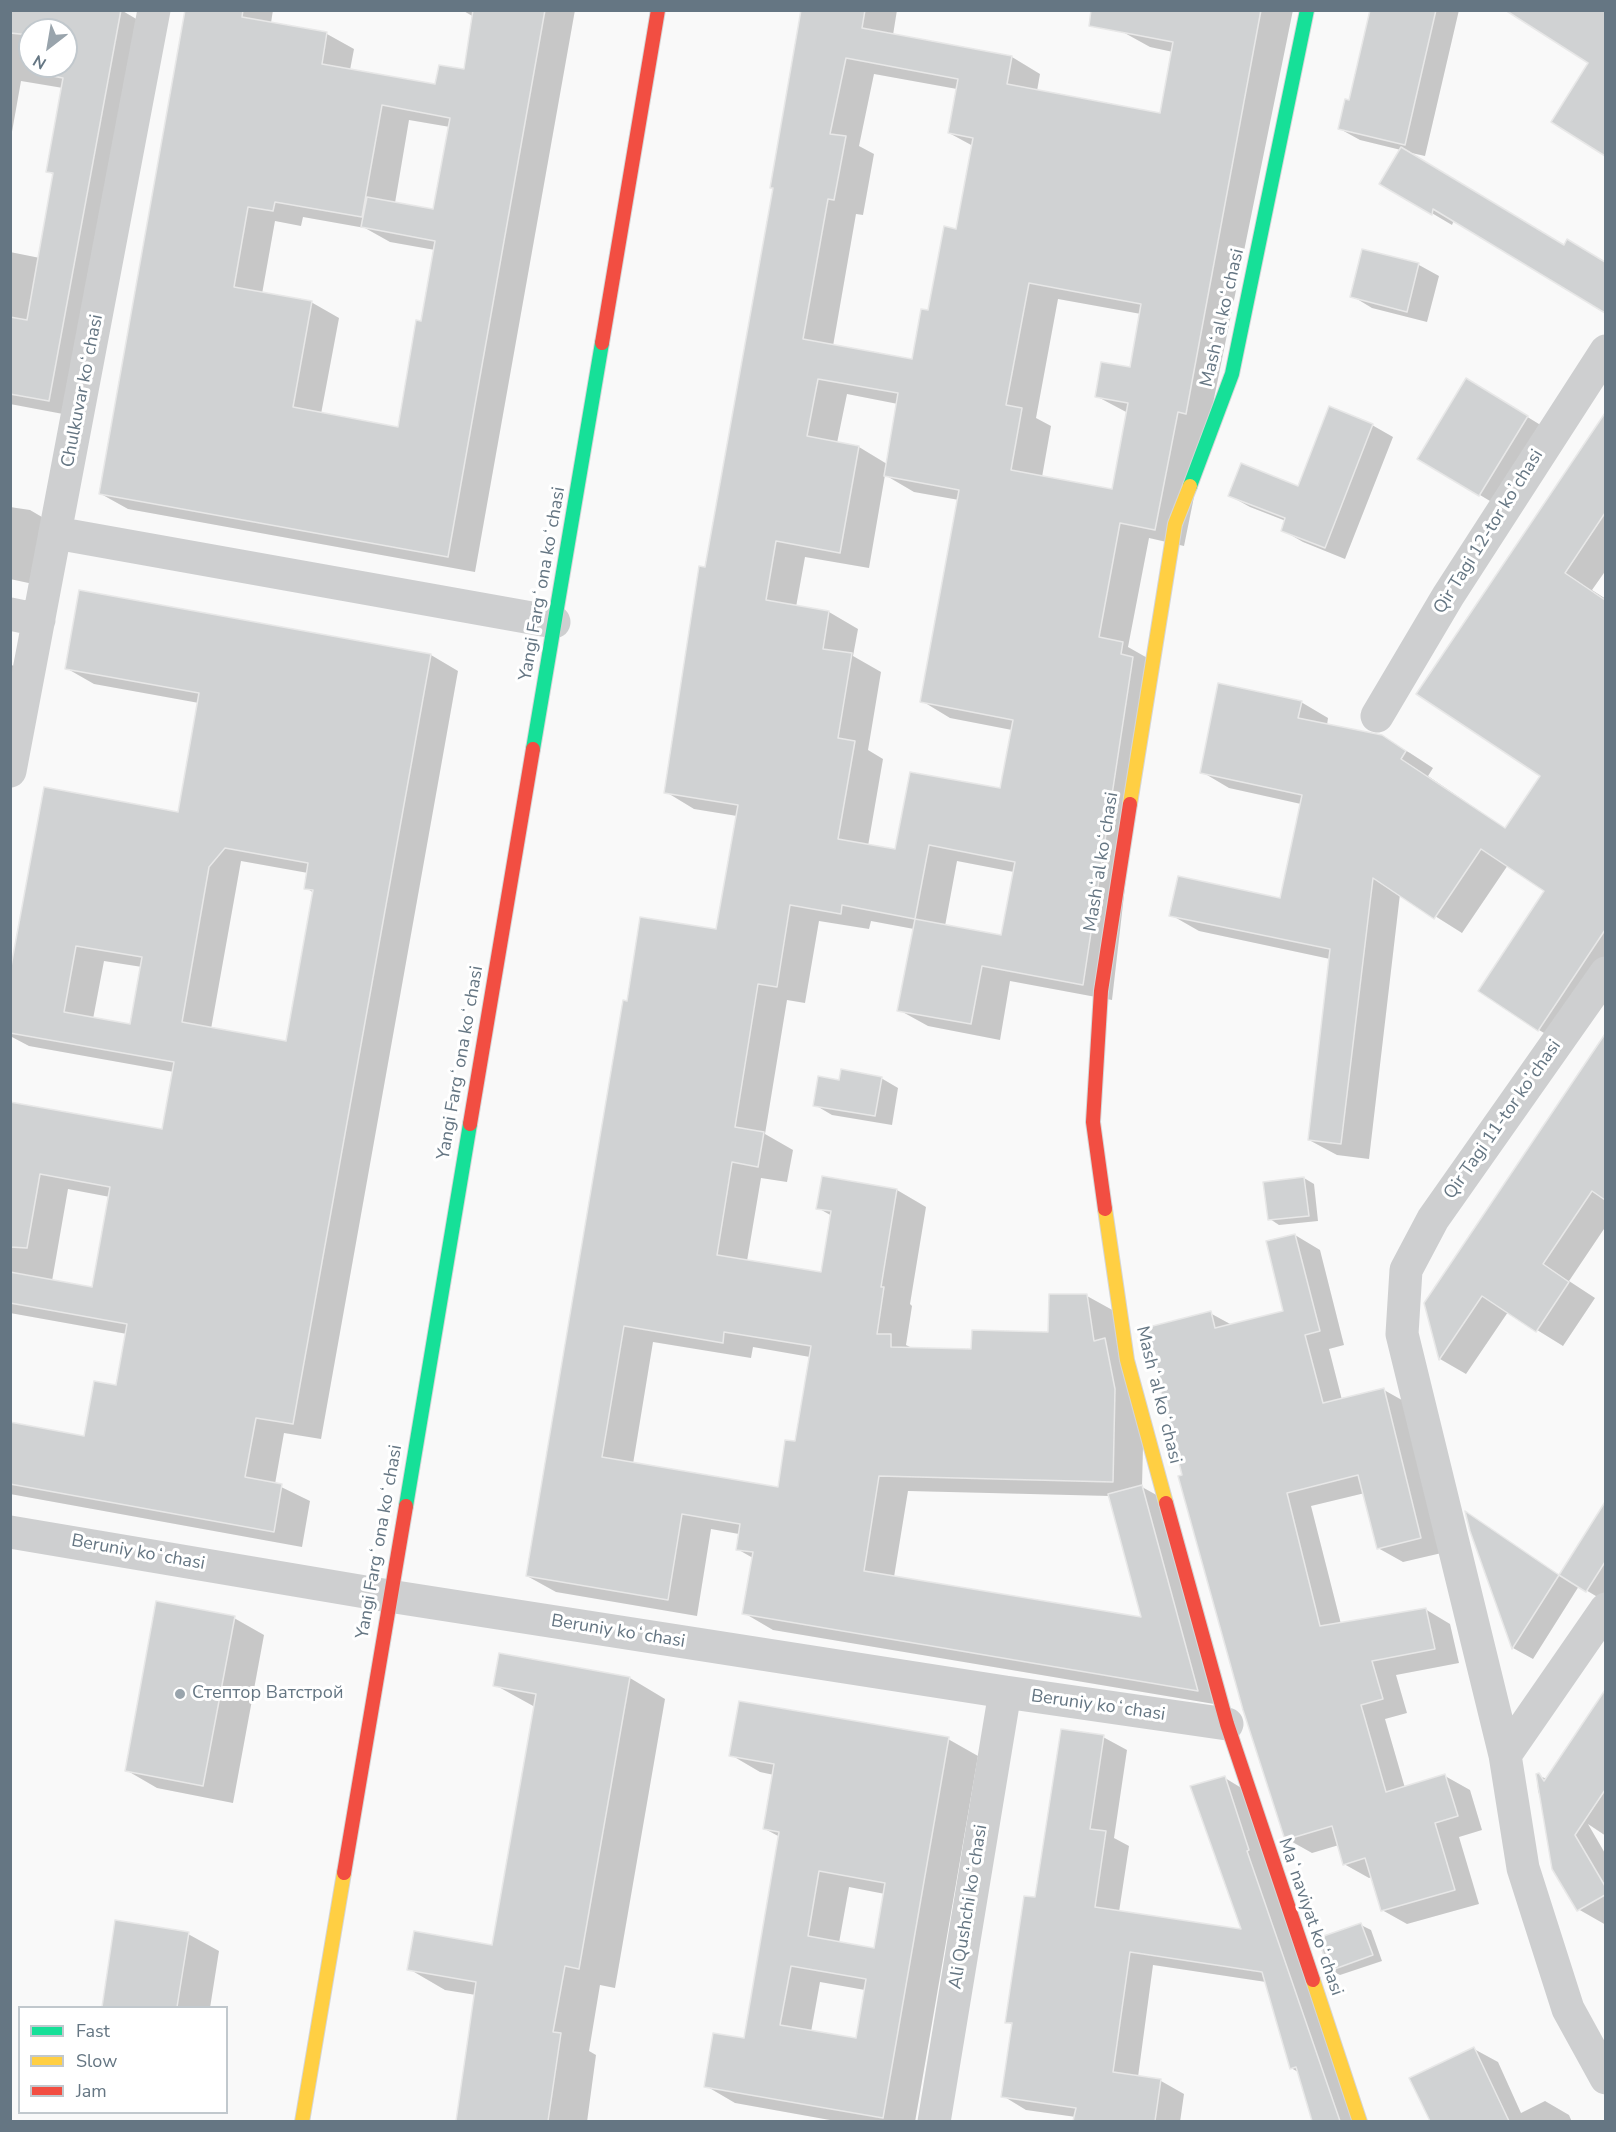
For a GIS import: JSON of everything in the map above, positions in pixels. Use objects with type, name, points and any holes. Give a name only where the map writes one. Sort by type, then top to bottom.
[{"type":"street","name":"Chulkuvar koʻchasi","points":[[10,771],[25,617],[56,533],[154,10]]},
{"type":"street","name":"Yangi Fargʻona koʻchasi","points":[[302,2121],[658,10]]},
{"type":"street","name":"Mashʻal koʻchasi","points":[[1227,1724],[1127,1360],[1094,1122],[1101,991],[1158,618],[1175,524],[1232,374],[1307,10]]},
{"type":"street","name":"Qir Tagi 12-tor koʼchasi","points":[[1377,716],[1448,596],[1605,351]]},
{"type":"street","points":[[56,533],[554,622]]},
{"type":"street","name":"Qir Tagi 11-tor koʼchasi","points":[[1505,1755],[1402,1334],[1406,1270],[1433,1219],[1605,973]]},
{"type":"street","name":"Beruniy koʻchasi","points":[[10,1532],[389,1596],[1005,1692],[1227,1724]]},
{"type":"street","points":[[1605,1609],[1505,1755],[1523,1868],[1568,2009],[1605,2078]]},
{"type":"street","name":"Ali Qushchi koʻchasi","points":[[934,2121],[1005,1692]]},
{"type":"street","name":"Maʻnaviyat koʻchasi","points":[[1227,1724],[1360,2121]]},
{"type":"building","points":[[10,10],[121,10],[49,401],[10,394],[10,317],[27,320],[53,173],[46,172],[63,78],[78,78],[78,18],[18,18],[18,34],[10,33]]},
{"type":"building","points":[[185,10],[243,10],[242,17],[327,32],[322,64],[435,84],[439,65],[464,69],[473,10],[545,10],[448,557],[99,494]],"holes":[[[382,105],[450,118],[433,209],[367,197],[361,227],[435,241],[421,321],[416,320],[398,427],[293,407],[312,301],[234,287],[248,207],[273,211],[275,202],[362,217]]]},
{"type":"building","points":[[801,10],[865,10],[862,28],[1012,56],[1007,84],[1160,113],[1173,42],[1089,26],[1091,10],[1261,10],[1186,414],[1178,412],[1155,530],[1120,523],[1099,637],[1123,642],[1121,654],[1133,657],[1083,985],[982,966],[971,1024],[897,1011],[915,919],[842,905],[841,914],[790,905],[777,987],[758,984],[735,1127],[764,1132],[758,1167],[732,1162],[717,1255],[821,1272],[831,1211],[816,1209],[822,1176],[897,1189],[881,1287],[884,1287],[877,1334],[891,1334],[891,1347],[971,1349],[972,1330],[1048,1332],[1049,1294],[1087,1294],[1094,1341],[1105,1338],[1115,1389],[1113,1482],[879,1476],[864,1571],[1141,1617],[1108,1494],[1142,1485],[1198,1691],[742,1614],[753,1552],[736,1550],[740,1524],[682,1514],[668,1600],[526,1576],[623,1000],[627,1001],[640,917],[716,929],[738,805],[664,793],[699,566],[705,567],[773,188],[770,188]],"holes":[[[846,58],[958,79],[948,133],[973,138],[956,229],[944,226],[928,310],[921,309],[912,359],[803,339],[828,199],[834,200],[846,136],[830,134]],[[1029,283],[1141,304],[1130,367],[1101,362],[1095,397],[1128,403],[1112,489],[1011,470],[1022,408],[1006,405]],[[818,379],[898,393],[884,476],[959,490],[920,702],[1013,720],[1000,788],[910,772],[895,849],[838,839],[855,741],[838,738],[852,653],[823,649],[829,611],[766,600],[776,541],[840,553],[859,446],[807,436]],[[929,845],[1015,862],[1001,935],[915,919]],[[624,1326],[723,1343],[724,1332],[811,1346],[795,1441],[785,1440],[778,1487],[602,1457]]]},
{"type":"building","points":[[1370,10],[1436,10],[1405,145],[1338,129],[1345,99],[1349,100]]},
{"type":"building","points":[[1505,10],[1605,10],[1605,156],[1551,122],[1588,63]]},
{"type":"building","points":[[1401,147],[1564,245],[1567,239],[1605,262],[1605,313],[1433,209],[1432,215],[1379,184]]},
{"type":"building","points":[[1362,249],[1419,263],[1407,312],[1350,297]]},
{"type":"building","points":[[1466,378],[1528,416],[1479,496],[1417,459]]},
{"type":"building","points":[[1329,406],[1373,424],[1325,548],[1281,531],[1285,518],[1228,496],[1241,463],[1298,486]]},
{"type":"building","points":[[1605,413],[1605,513],[1565,573],[1605,600],[1605,930],[1538,1031],[1478,991],[1544,891],[1481,849],[1434,919],[1373,878],[1341,1144],[1308,1140],[1330,949],[1169,916],[1178,876],[1280,898],[1302,795],[1200,773],[1218,683],[1302,701],[1298,718],[1382,735],[1406,751],[1401,759],[1505,828],[1540,776],[1416,694]]},
{"type":"building","points":[[79,590],[431,654],[293,1424],[256,1418],[245,1477],[282,1484],[274,1532],[10,1484],[10,1422],[84,1436],[94,1381],[116,1385],[127,1324],[10,1303],[10,1272],[92,1287],[110,1187],[40,1174],[27,1248],[10,1247],[10,1102],[162,1129],[174,1062],[10,1033],[10,972],[44,787],[178,812],[199,693],[65,669]],"holes":[[[225,848],[308,863],[304,889],[313,890],[286,1041],[182,1022],[209,867]],[[76,946],[142,957],[130,1024],[64,1012]]]},
{"type":"building","points":[[1605,1034],[1605,1200],[1592,1191],[1543,1264],[1569,1282],[1536,1332],[1482,1296],[1439,1360],[1424,1303]]},
{"type":"building","points":[[841,1069],[882,1077],[875,1116],[813,1106],[818,1076],[839,1080]]},
{"type":"building","points":[[1304,1177],[1309,1216],[1268,1220],[1263,1182]]},
{"type":"building","points":[[1295,1234],[1320,1331],[1305,1335],[1323,1403],[1384,1388],[1421,1538],[1377,1549],[1358,1475],[1287,1493],[1320,1626],[1426,1608],[1435,1649],[1372,1661],[1383,1699],[1361,1705],[1386,1792],[1445,1774],[1458,1816],[1435,1823],[1455,1890],[1381,1911],[1365,1858],[1343,1865],[1332,1826],[1285,1840],[1243,1710],[1178,1476],[1182,1475],[1145,1328],[1211,1311],[1215,1328],[1283,1311],[1266,1241]]},
{"type":"building","points":[[1605,1502],[1605,1562],[1586,1592],[1559,1575]]},
{"type":"building","points":[[1465,1511],[1559,1575],[1512,1649],[1470,1531]]},
{"type":"building","name":"Стептор Ватстрой","points":[[156,1601],[235,1616],[203,1786],[125,1771]]},
{"type":"building","points":[[499,1653],[630,1677],[579,1969],[565,1966],[553,2032],[561,2033],[548,2121],[456,2121],[476,1982],[407,1970],[414,1931],[492,1945],[536,1694],[493,1686]]},
{"type":"building","points":[[1605,1690],[1605,1790],[1575,1835],[1605,1886],[1605,1895],[1577,1911],[1552,1869],[1536,1774],[1539,1773],[1544,1781]]},
{"type":"building","points":[[739,1701],[949,1737],[883,2118],[704,2087],[713,2033],[744,2038],[779,1832],[763,1829],[774,1764],[729,1756]],"holes":[[[819,1871],[885,1883],[874,1948],[808,1936]],[[791,1966],[866,1979],[856,2038],[780,2025]]]},
{"type":"building","points":[[1061,1729],[1104,1735],[1090,1829],[1106,1831],[1095,1907],[1241,1929],[1190,1786],[1225,1776],[1249,1850],[1247,1851],[1340,2121],[1312,2121],[1296,2067],[1290,2069],[1262,1972],[1130,1952],[1113,2072],[1161,2079],[1155,2121],[1073,2121],[1076,2108],[1001,2097],[1012,2023],[1005,2023],[1024,1896],[1035,1897]]},
{"type":"building","points":[[115,1920],[189,1932],[177,2006],[102,2006]]},
{"type":"building","points":[[1361,1923],[1373,1955],[1329,1971],[1318,1938]]},
{"type":"building","points":[[1474,2047],[1509,2121],[1430,2121],[1409,2078]]},
{"type":"traffic: fast","points":[[1190,486],[1232,374],[1307,10]]},
{"type":"traffic: fast","points":[[533,749],[602,343]]},
{"type":"traffic: fast","points":[[406,1506],[470,1124]]},
{"type":"traffic: slow","points":[[1130,804],[1175,524],[1190,486]]},
{"type":"traffic: slow","points":[[1105,1209],[1127,1360],[1166,1503]]},
{"type":"traffic: slow","points":[[302,2122],[344,1873]]},
{"type":"traffic: slow","points":[[1313,1980],[1360,2122]]},
{"type":"traffic: jam","points":[[602,343],[658,10]]},
{"type":"traffic: jam","points":[[470,1124],[533,749]]},
{"type":"traffic: jam","points":[[1105,1209],[1093,1122],[1101,991],[1130,804]]},
{"type":"traffic: jam","points":[[1166,1503],[1227,1724],[1313,1980]]},
{"type":"traffic: jam","points":[[344,1873],[406,1506]]},
{"type":"place","name":"Стептор Ватстрой","points":[[180,1694]]}]
